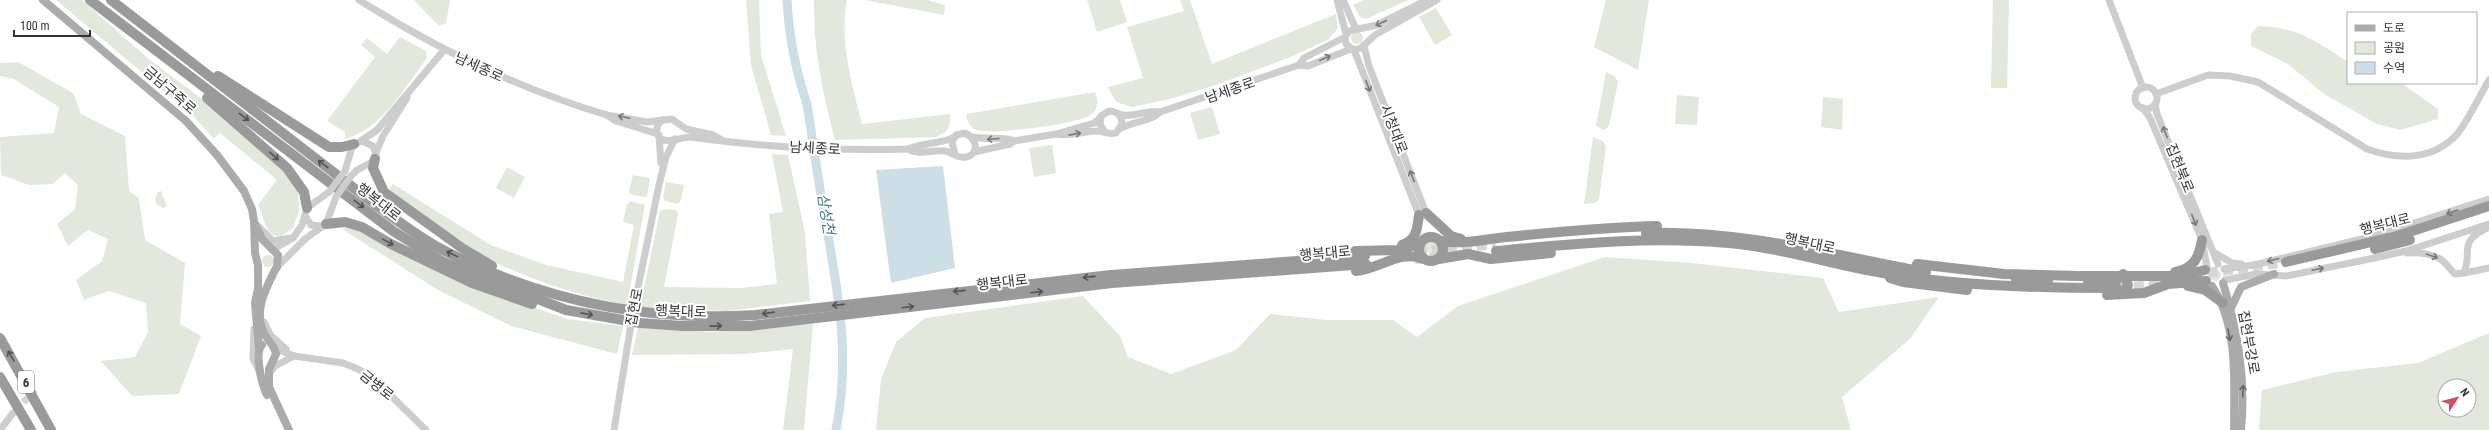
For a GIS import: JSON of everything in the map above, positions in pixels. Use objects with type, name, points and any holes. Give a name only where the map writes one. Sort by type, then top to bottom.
[{"type":"highway","name":"행복대로","points":[[90,0],[139,39],[393,230],[424,251],[467,273],[566,310],[640,323],[683,326],[750,326],[1112,283],[1140,278]]},
{"type":"highway","name":"행복대로","points":[[110,0],[377,206],[441,249],[493,274],[565,298],[664,316],[717,317],[870,301],[1367,260]]},
{"type":"highway","points":[[147,30],[329,147],[342,147],[358,142]]},
{"type":"highway","points":[[139,39],[162,63],[224,111],[287,168],[304,192],[306,212]]},
{"type":"highway","points":[[375,157],[373,168],[376,176],[384,192],[390,197],[485,263],[543,290]]},
{"type":"highway","name":"행복대로","points":[[2489,206],[2397,236],[2287,265],[2397,244],[2489,214]]},
{"type":"highway","points":[[1423,214],[1440,240],[1444,249],[1431,260]]},
{"type":"highway","points":[[1423,214],[1419,252],[1431,260]]},
{"type":"highway","points":[[1423,214],[1451,236],[1494,248]]},
{"type":"highway","points":[[1367,260],[1410,242],[1417,233],[1423,214]]},
{"type":"highway","points":[[324,225],[345,222],[362,227],[391,244],[472,283],[538,306],[566,310]]},
{"type":"highway","name":"행복대로","points":[[1494,248],[1601,235],[1670,232],[1710,234],[1794,249],[1868,266]]},
{"type":"highway","points":[[1367,260],[1421,242],[1430,236],[1440,240],[1494,248],[1659,243],[1794,249]]},
{"type":"highway","points":[[1868,266],[1904,262],[2004,274],[2121,282],[2187,268],[2197,259],[2204,236]]},
{"type":"highway","points":[[1367,260],[1407,255],[1431,260],[1494,248]]},
{"type":"highway","points":[[1868,266],[1904,282],[1942,288],[2029,294],[2180,276],[2206,269]]},
{"type":"highway","points":[[2121,282],[2144,293],[2169,288],[2195,287],[2205,290],[2227,306]]},
{"type":"highway","points":[[2144,293],[2168,284],[2209,283]]},
{"type":"highway","name":"6","points":[[0,338],[50,429]]},
{"type":"highway","name":"6","points":[[0,377],[30,428]]},
{"type":"main road","name":"금남구즉로","points":[[43,0],[168,104],[199,133],[244,191],[252,209],[254,221],[258,288],[259,348]]},
{"type":"main road","name":"금남구즉로","points":[[254,221],[262,239],[279,258],[277,268],[258,304],[261,326],[273,347]]},
{"type":"main road","points":[[272,250],[262,251],[257,263],[266,272],[277,268]]},
{"type":"main road","points":[[2227,306],[2241,287],[2274,274]]},
{"type":"main road","name":"집현부강로","points":[[2224,281],[2234,364],[2234,430]]},
{"type":"main road","name":"집현부강로","points":[[2209,283],[2227,306],[2242,362],[2241,430]]},
{"type":"main road","points":[[265,374],[276,354],[273,347],[264,345],[259,348],[259,358],[265,374],[271,404],[288,430]]},
{"type":"main road","points":[[259,358],[264,363],[273,361]]},
{"type":"street","name":"남세종로","points":[[359,0],[444,50],[544,95],[607,115],[648,122],[662,120]]},
{"type":"street","points":[[1337,0],[1346,36],[1346,44],[1352,49],[1364,44],[1375,35],[1437,0]]},
{"type":"street","points":[[1344,0],[1358,29],[1365,35],[1364,44]]},
{"type":"street","points":[[1346,36],[1358,29],[1377,25],[1427,0]]},
{"type":"street","points":[[2109,0],[2143,88]]},
{"type":"street","name":"남세종로","points":[[1299,65],[1304,58],[1346,36]]},
{"type":"street","name":"시청대로","points":[[1364,44],[1369,66],[1423,214]]},
{"type":"street","name":"남세종로","points":[[1121,128],[1132,122],[1157,116],[1160,112],[1299,65],[1308,66],[1352,49]]},
{"type":"street","name":"시청대로","points":[[1352,49],[1423,214]]},
{"type":"street","points":[[266,288],[305,239],[324,225],[348,174],[350,151],[358,142],[377,130],[409,94],[444,50]]},
{"type":"street","points":[[2156,94],[2208,75],[2230,76],[2258,82],[2367,149],[2384,155],[2403,158],[2423,155],[2444,145],[2458,133],[2489,80]]},
{"type":"street","points":[[2143,108],[2150,108],[2155,104],[2156,94],[2151,88],[2143,88],[2138,90],[2135,97],[2137,104],[2143,108],[2150,118],[2204,236],[2215,253],[2218,264],[2224,270],[2224,281]]},
{"type":"street","points":[[272,250],[281,247],[295,236],[302,225],[306,212],[348,174],[375,157],[383,136],[409,94]]},
{"type":"street","name":"집현북로","points":[[2155,104],[2157,114],[2204,236]]},
{"type":"street","name":"남세종로","points":[[1119,114],[1130,116],[1155,110],[1160,112]]},
{"type":"street","points":[[1014,141],[1009,138],[983,140],[964,133],[953,138],[951,146],[955,154],[965,158],[974,152],[1010,144],[1014,141],[1056,134],[1094,122],[1109,111],[1119,114],[1122,121],[1121,128],[1113,134],[1088,131],[1065,136],[1056,134]]},
{"type":"street","name":"남세종로","points":[[607,115],[616,120],[644,128],[658,135]]},
{"type":"street","points":[[1100,118],[1100,124],[1105,132]]},
{"type":"street","points":[[672,119],[678,124],[680,131],[675,139],[665,141],[658,135],[658,126],[662,120],[672,119]]},
{"type":"street","name":"남세종로","points":[[678,124],[686,129],[713,135],[722,140]]},
{"type":"street","name":"집현로","points":[[658,135],[662,153],[659,185]]},
{"type":"street","name":"남세종로","points":[[675,139],[682,137],[789,147],[848,150],[908,149],[915,146],[938,144],[953,138]]},
{"type":"street","points":[[972,137],[975,144],[974,152]]},
{"type":"street","name":"집현로","points":[[614,430],[635,302],[659,185],[666,157],[675,139]]},
{"type":"street","points":[[358,142],[373,146],[375,157]]},
{"type":"street","name":"남세종로","points":[[908,149],[914,153],[938,150],[955,154]]},
{"type":"street","points":[[2224,270],[2254,265],[2374,236],[2489,199]]},
{"type":"street","points":[[306,212],[311,225],[324,225]]},
{"type":"street","points":[[254,221],[266,236],[273,241],[295,236]]},
{"type":"street","points":[[2204,236],[2206,269],[2209,283],[2257,274],[2286,276],[2380,257],[2406,251],[2489,224]]},
{"type":"street","points":[[2464,273],[2468,262],[2466,255],[2469,242],[2476,234],[2489,227]]},
{"type":"street","points":[[2380,257],[2409,252],[2427,254],[2444,261],[2455,274],[2489,268]]},
{"type":"street","points":[[2215,253],[2232,263],[2254,265]]},
{"type":"street","points":[[277,268],[292,254]]},
{"type":"street","points":[[2468,262],[2479,266],[2489,264]]},
{"type":"street","points":[[2206,269],[2218,264]]},
{"type":"street","points":[[258,304],[264,322],[271,336],[294,356]]},
{"type":"street","points":[[258,304],[252,352],[265,374],[275,366],[294,356]]},
{"type":"street","points":[[273,347],[294,356]]},
{"type":"street","points":[[273,361],[294,356]]},
{"type":"street","name":"금병로","points":[[294,356],[343,363],[358,369],[373,378],[426,430]]},
{"type":"street","points":[[0,430],[13,413]]},
{"type":"green space","points":[[56,0],[82,0],[150,60],[218,111],[289,176],[298,190],[299,211],[293,228],[280,237],[275,236],[268,229],[258,205],[277,180],[220,133],[214,139],[190,113]]},
{"type":"green space","points":[[414,0],[450,0],[446,23],[439,26]]},
{"type":"green space","points":[[746,0],[759,0],[761,55],[786,136],[771,135],[751,65]]},
{"type":"green space","points":[[814,0],[847,0],[845,15],[846,46],[851,78],[862,124],[950,114],[950,122],[946,131],[936,137],[835,140],[817,53]]},
{"type":"green space","points":[[865,0],[927,0],[945,5],[944,15]]},
{"type":"green space","points":[[1087,0],[1120,0],[1127,22],[1097,32]]},
{"type":"green space","points":[[1180,0],[1190,0],[1212,64],[1336,14],[1338,28],[1328,40],[1288,58],[1216,85],[1170,99],[1132,107],[1116,102],[1108,87],[1143,78],[1127,27],[1184,11]]},
{"type":"green space","points":[[1364,0],[1408,0],[1366,19],[1360,17],[1353,5]]},
{"type":"green space","points":[[1606,0],[1649,0],[1638,70],[1594,47]]},
{"type":"green space","points":[[1993,0],[2009,0],[2007,88],[1991,88]]},
{"type":"green space","points":[[1436,8],[1452,35],[1435,45],[1419,17]]},
{"type":"green space","points":[[2258,26],[2284,29],[2306,36],[2347,61],[2347,84],[2402,84],[2438,109],[2438,119],[2400,130],[2377,124],[2324,94],[2288,64],[2251,46],[2251,34]]},
{"type":"green space","points":[[1357,32],[1361,34],[1363,38],[1361,42],[1357,44],[1353,42],[1351,38],[1353,34]]},
{"type":"green space","points":[[400,37],[426,51],[427,58],[392,106],[382,116],[371,126],[358,134],[345,139],[345,132],[327,121],[375,57],[361,45],[367,38],[387,54]]},
{"type":"green space","points":[[18,62],[73,93],[81,114],[125,136],[129,191],[139,198],[145,240],[185,263],[180,324],[201,336],[179,394],[132,396],[101,361],[135,357],[148,332],[146,303],[109,291],[84,300],[76,280],[102,261],[108,239],[88,230],[68,246],[57,224],[75,209],[78,185],[65,173],[53,184],[29,185],[1,175],[0,137],[54,133],[59,107],[14,79],[0,76],[0,63]]},
{"type":"green space","points":[[1606,72],[1615,76],[1618,82],[1609,126],[1604,130],[1596,126]]},
{"type":"green space","points":[[1095,92],[1097,103],[1096,109],[1092,114],[1085,118],[1055,125],[1017,130],[986,131],[972,128],[966,117],[966,114]]},
{"type":"green space","points":[[1677,95],[1699,97],[1697,125],[1675,124]]},
{"type":"green space","points":[[1823,97],[1843,99],[1842,130],[1821,127]]},
{"type":"green space","points":[[1212,107],[1220,134],[1198,140],[1190,113]]},
{"type":"green space","points":[[1593,137],[1603,141],[1606,147],[1599,199],[1595,203],[1584,204]]},
{"type":"green space","points":[[1052,145],[1056,173],[1034,177],[1029,148]]},
{"type":"green space","points":[[772,154],[788,155],[805,232],[810,301],[727,311],[640,307],[660,211],[665,209],[676,210],[678,214],[664,287],[740,288],[777,284],[769,214],[783,212]]},
{"type":"green space","points":[[507,167],[525,177],[514,198],[496,188]]},
{"type":"green space","points":[[633,175],[650,178],[647,197],[632,195],[629,192]]},
{"type":"green space","points":[[666,182],[684,185],[681,200],[678,204],[665,201],[663,197]]},
{"type":"green space","points":[[393,184],[491,245],[546,265],[623,282],[634,225],[623,222],[627,204],[631,201],[645,205],[627,305],[587,296],[528,277],[473,251],[451,237],[389,189]]},
{"type":"green space","points":[[161,191],[167,206],[163,208],[156,204],[155,199],[158,192]]},
{"type":"green space","points":[[347,228],[363,232],[477,287],[567,319],[623,326],[617,354],[511,326],[438,290],[342,229]]},
{"type":"green space","points":[[1431,241],[1435,243],[1437,247],[1435,251],[1431,253],[1427,251],[1425,247],[1427,243]]},
{"type":"green space","points":[[270,255],[273,256],[273,266],[266,267],[263,266],[262,259],[263,256]]},
{"type":"green space","points":[[1605,257],[1692,263],[1823,278],[1839,312],[1939,297],[1910,339],[1842,397],[1851,430],[876,430],[881,379],[896,342],[925,318],[1083,296],[1120,336],[1128,357],[1171,374],[1236,350],[1270,314],[1328,320],[1393,320],[1417,337],[1458,306]]},
{"type":"green space","points":[[2213,269],[2217,269],[2221,275],[2217,281],[2213,281],[2209,277],[2209,273]]},
{"type":"green space","points":[[813,324],[804,430],[783,430],[793,349],[745,354],[632,355],[638,328],[712,332]]},
{"type":"green space","points":[[2489,333],[2489,430],[2259,430],[2262,390],[2336,372],[2418,363]]},
{"type":"water","points":[[943,166],[955,268],[891,283],[876,170]]},
{"type":"waterway","name":"삼성천","points":[[787,0],[793,52],[807,104],[841,324],[843,349],[842,375],[836,430]]},
{"type":"tunnel","points":[[1402,253],[1496,244]]},
{"type":"tunnel","points":[[1415,259],[1447,256]]},
{"type":"tunnel","points":[[2193,275],[2286,262]]},
{"type":"tunnel","points":[[2119,288],[2165,284]]},
{"type":"tunnel","points":[[16,410],[38,387]]}]
